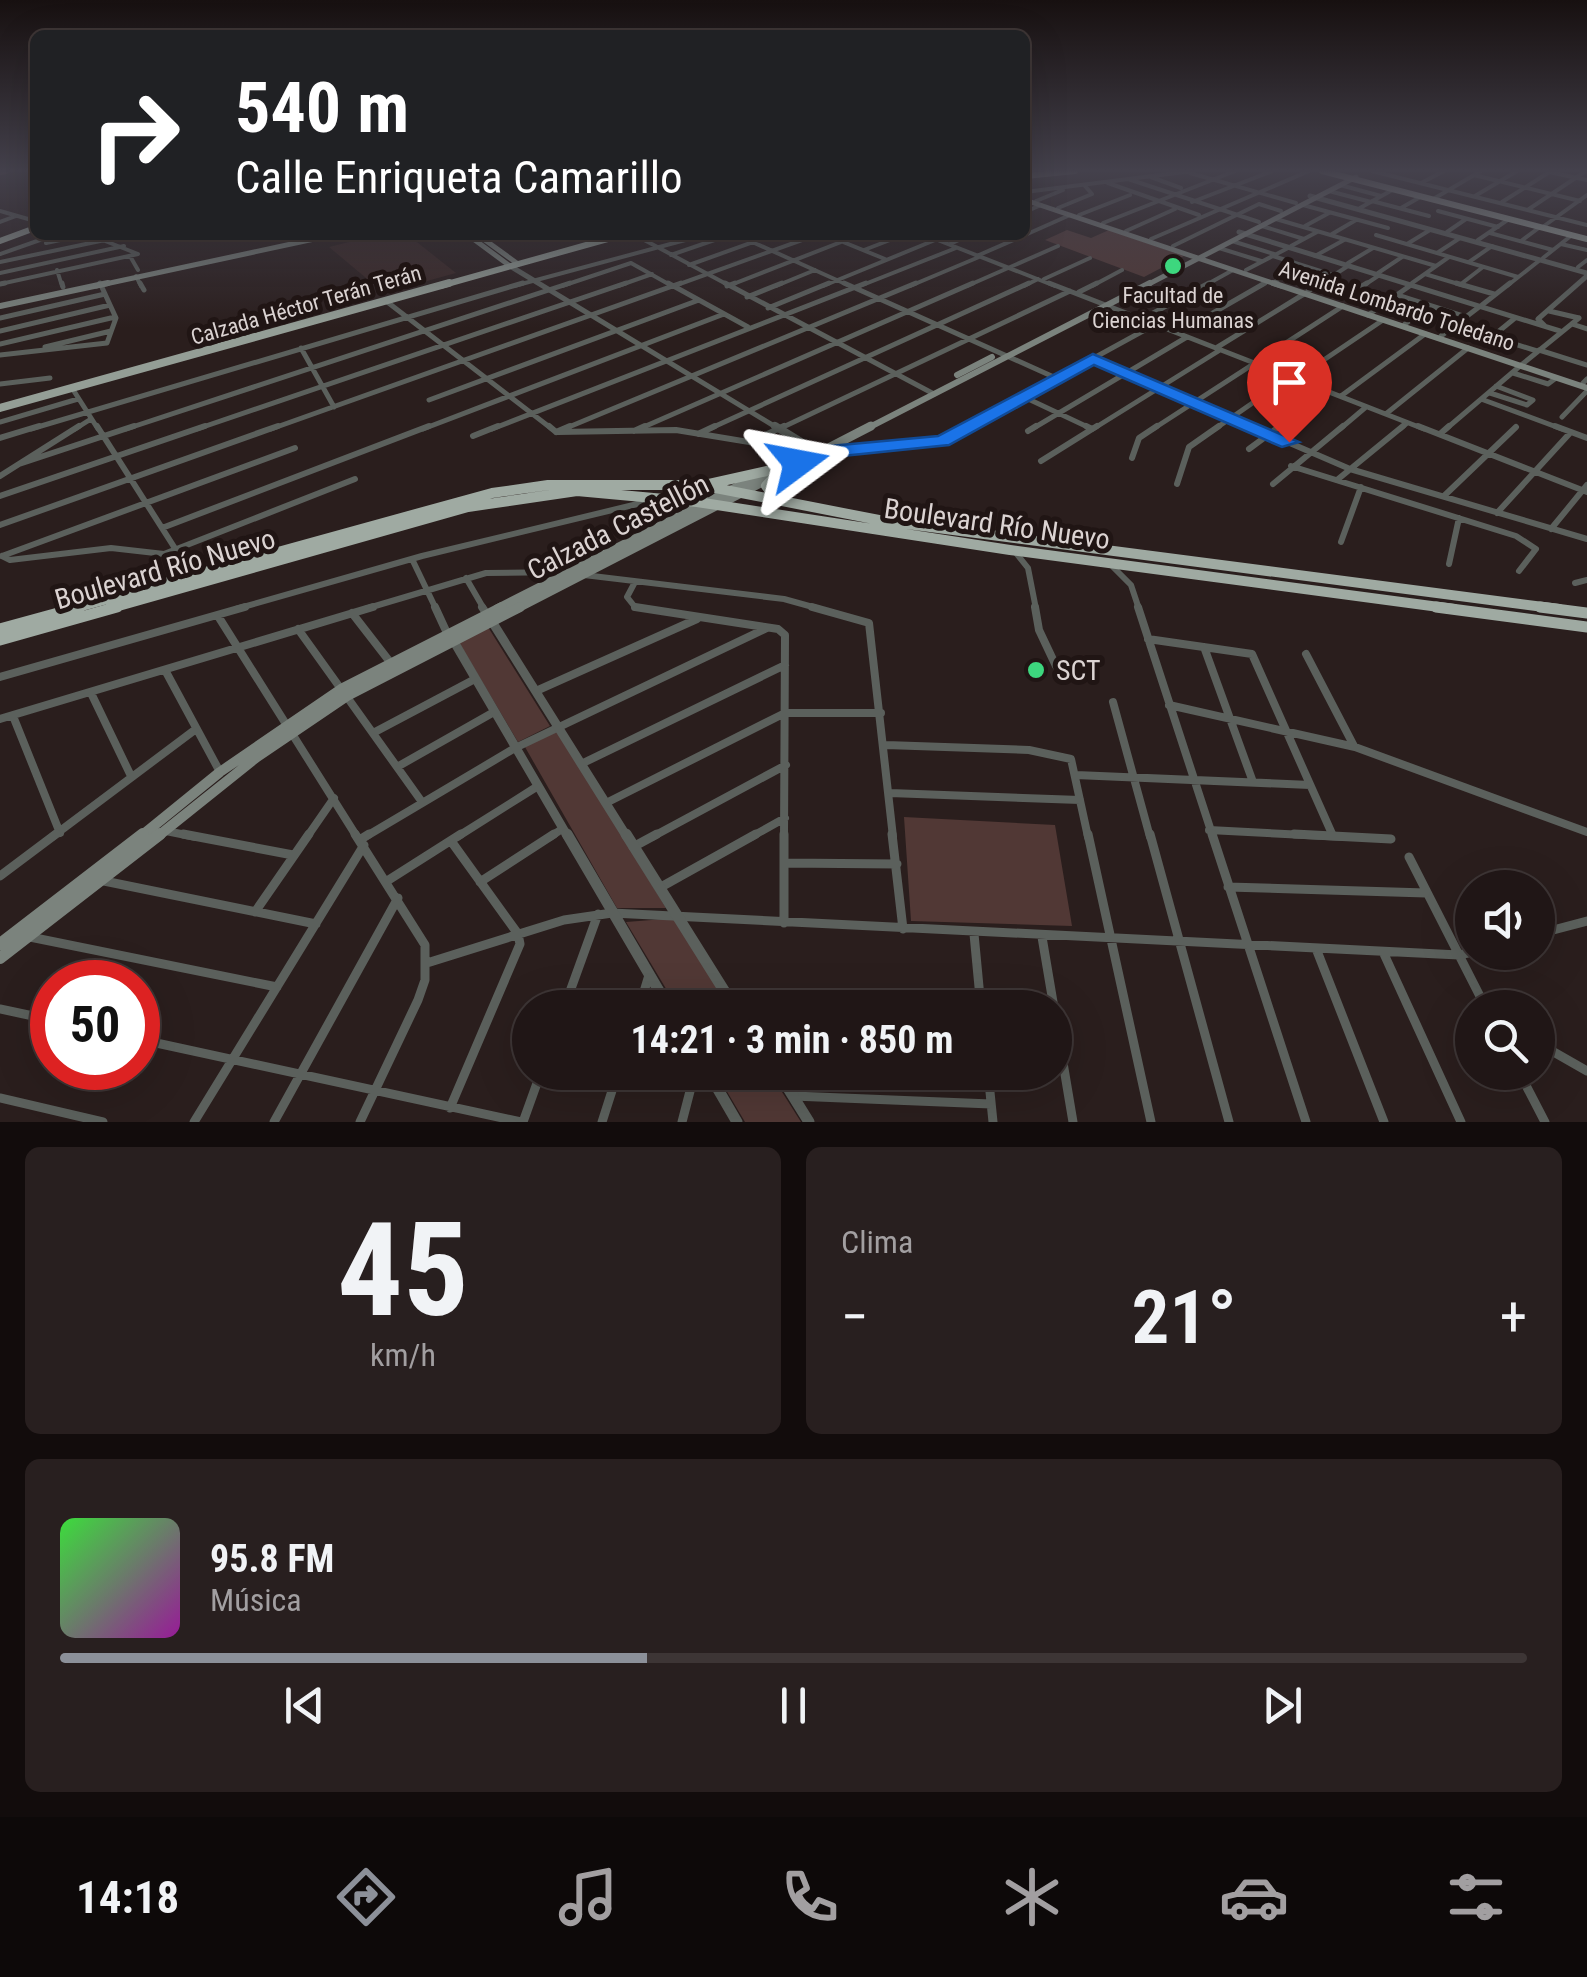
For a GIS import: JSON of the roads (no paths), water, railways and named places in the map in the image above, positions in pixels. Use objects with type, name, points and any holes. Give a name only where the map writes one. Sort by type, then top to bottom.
[{"type":"highway","points":[[700,485],[773,472]]},
{"type":"highway","points":[[773,472],[767,490],[786,503]]},
{"type":"highway","name":"Boulevard Río Nuevo","points":[[0,628],[492,493],[548,485],[700,485],[884,522],[1587,612]]},
{"type":"highway","name":"Boulevard Río Nuevo","points":[[0,640],[498,501],[577,492],[660,497],[1010,550],[1587,627]]},
{"type":"highway","points":[[1046,554],[1052,548],[1080,547]]},
{"type":"main road","points":[[1098,223],[1128,233]]},
{"type":"main road","points":[[1530,223],[1587,238]]},
{"type":"main road","points":[[1532,223],[1587,238]]},
{"type":"main road","name":"Calzada Castellón","points":[[540,590],[566,572],[734,492],[1261,224]]},
{"type":"main road","points":[[0,238],[30,226]]},
{"type":"main road","name":"Avenida Lombardo Toledano","points":[[1128,233],[1586,385]]},
{"type":"main road","name":"Avenida Lombardo Toledano","points":[[1128,233],[1272,281]]},
{"type":"main road","name":"Calzada Castellón","points":[[1198,256],[1244,233]]},
{"type":"main road","points":[[0,303],[282,240]]},
{"type":"main road","points":[[75,288],[118,275],[307,240]]},
{"type":"main road","points":[[476,240],[514,265]]},
{"type":"main road","points":[[484,240],[514,265]]},
{"type":"main road","name":"Calzada Héctor Terán Terán","points":[[0,405],[514,265],[592,240]]},
{"type":"main road","name":"Calzada Héctor Terán Terán","points":[[0,405],[604,240]]},
{"type":"main road","points":[[0,303],[118,275]]},
{"type":"main road","name":"Avenida Lombardo Toledano","points":[[1306,292],[1586,385]]},
{"type":"main road","name":"Calzada Castellón","points":[[344,692],[710,504]]},
{"type":"main road","points":[[1399,602],[1400,594],[1452,595]]},
{"type":"main road","name":"Calzada Castellón","points":[[0,958],[104,881],[220,772],[390,662],[450,636]]},
{"type":"main road","name":"Calzada Castellón","points":[[0,944],[286,730]]},
{"type":"street","points":[[1030,233],[1051,223]]},
{"type":"street","points":[[1128,233],[1147,223]]},
{"type":"street","points":[[1151,239],[1185,223]]},
{"type":"street","points":[[1173,246],[1220,223]]},
{"type":"street","points":[[1291,223],[1436,266]]},
{"type":"street","points":[[1303,227],[1310,223]]},
{"type":"street","points":[[1331,235],[1351,223]]},
{"type":"street","points":[[1370,223],[1388,228]]},
{"type":"street","points":[[1362,244],[1396,223]]},
{"type":"street","points":[[1408,223],[1578,268],[1586,279]]},
{"type":"street","points":[[1447,232],[1460,223]]},
{"type":"street","points":[[1484,223],[1498,227]]},
{"type":"street","points":[[1478,240],[1503,223]]},
{"type":"street","points":[[1520,241],[1546,223]]},
{"type":"street","points":[[1261,224],[1304,238]]},
{"type":"street","points":[[1417,224],[1523,254]]},
{"type":"street","points":[[1030,228],[1036,230]]},
{"type":"street","points":[[1407,244],[1430,230]]},
{"type":"street","points":[[1246,270],[1318,231]]},
{"type":"street","points":[[1244,233],[1557,330]]},
{"type":"street","points":[[1490,233],[1553,250]]},
{"type":"street","points":[[1376,235],[1518,276]]},
{"type":"street","points":[[1441,336],[1572,235]]},
{"type":"street","points":[[1437,253],[1460,238]]},
{"type":"street","points":[[1317,255],[1345,239]]},
{"type":"street","points":[[0,254],[52,240]]},
{"type":"street","points":[[0,262],[106,240],[138,254],[0,284]]},
{"type":"street","points":[[644,240],[931,392]]},
{"type":"street","points":[[0,438],[678,240]]},
{"type":"street","points":[[670,256],[718,240]]},
{"type":"street","points":[[747,240],[1057,378]]},
{"type":"street","points":[[689,265],[759,240]]},
{"type":"street","points":[[0,525],[803,240]]},
{"type":"street","points":[[837,240],[886,260]]},
{"type":"street","points":[[727,286],[847,240]]},
{"type":"street","points":[[864,250],[890,240]]},
{"type":"street","points":[[768,308],[934,240]]},
{"type":"street","points":[[939,240],[1585,489],[1551,529]]},
{"type":"street","points":[[949,244],[958,240]]},
{"type":"street","points":[[556,432],[1014,240]]},
{"type":"street","points":[[45,241],[63,287]]},
{"type":"street","points":[[1232,241],[1333,274]]},
{"type":"street","points":[[1562,244],[1587,250]]},
{"type":"street","points":[[0,273],[124,246]]},
{"type":"street","points":[[634,431],[1058,246]]},
{"type":"street","points":[[1469,262],[1492,246]]},
{"type":"street","points":[[1041,461],[1374,247]]},
{"type":"street","points":[[473,436],[957,248]]},
{"type":"street","points":[[1219,248],[1262,262]]},
{"type":"street","points":[[14,249],[17,258]]},
{"type":"street","points":[[616,255],[749,327]]},
{"type":"street","points":[[130,256],[144,290]]},
{"type":"street","points":[[1353,292],[1403,256]]},
{"type":"street","points":[[1370,314],[1450,256]]},
{"type":"street","points":[[698,434],[1090,258]]},
{"type":"street","points":[[1542,259],[1586,279]]},
{"type":"street","points":[[1578,268],[1587,260]]},
{"type":"street","points":[[19,464],[631,263]]},
{"type":"street","points":[[0,355],[104,344],[116,317],[94,264]]},
{"type":"street","points":[[514,265],[813,449]]},
{"type":"street","points":[[1178,333],[1304,265]]},
{"type":"street","points":[[1460,284],[1484,266]]},
{"type":"street","points":[[747,296],[816,269]]},
{"type":"street","points":[[751,442],[1122,270]]},
{"type":"street","points":[[1142,319],[1233,270]]},
{"type":"street","points":[[0,496],[652,274]]},
{"type":"street","points":[[1425,274],[1495,295]]},
{"type":"street","points":[[1538,319],[1586,279]]},
{"type":"street","points":[[1558,312],[1586,279]]},
{"type":"street","points":[[1322,282],[1386,302]]},
{"type":"street","points":[[0,318],[105,294]]},
{"type":"street","points":[[1397,295],[1466,317]]},
{"type":"street","points":[[429,400],[700,300]]},
{"type":"street","points":[[386,301],[556,432],[698,434],[798,450],[942,441],[1155,324]]},
{"type":"street","points":[[0,331],[110,305]]},
{"type":"street","points":[[1132,458],[1139,438],[1343,306]]},
{"type":"street","points":[[1405,324],[1430,306]]},
{"type":"street","points":[[1480,306],[1538,319],[1557,330]]},
{"type":"street","points":[[1548,311],[1587,320]]},
{"type":"street","points":[[162,528],[724,314]]},
{"type":"street","points":[[0,344],[116,317]]},
{"type":"street","points":[[1492,337],[1515,318]]},
{"type":"street","points":[[1440,434],[1538,351],[1557,330],[1579,318]]},
{"type":"street","points":[[1177,484],[1190,446],[1382,320]]},
{"type":"street","points":[[1572,324],[1587,329]]},
{"type":"street","points":[[1455,325],[1586,365]]},
{"type":"street","points":[[25,353],[112,331]]},
{"type":"street","points":[[1341,396],[1425,334]]},
{"type":"street","points":[[1028,430],[1188,337]]},
{"type":"street","points":[[301,348],[334,407]]},
{"type":"street","points":[[1387,414],[1468,348]]},
{"type":"street","points":[[1093,359],[1350,469],[1587,540]]},
{"type":"street","points":[[1512,372],[1549,384],[1556,378]]},
{"type":"street","points":[[0,384],[50,378]]},
{"type":"street","points":[[1542,382],[1553,389]]},
{"type":"street","points":[[1562,418],[1586,385]]},
{"type":"street","points":[[1489,392],[1526,405],[1533,400],[1496,386]]},
{"type":"street","points":[[72,388],[176,550]]},
{"type":"street","points":[[1249,449],[1328,391]]},
{"type":"street","points":[[1023,397],[1092,429]]},
{"type":"street","points":[[0,422],[78,399]]},
{"type":"street","points":[[1480,399],[1587,438]]},
{"type":"street","points":[[1273,484],[1367,406]]},
{"type":"street","points":[[0,476],[88,415]]},
{"type":"street","points":[[1337,480],[1408,422]]},
{"type":"street","points":[[1443,497],[1516,427]]},
{"type":"street","points":[[1497,513],[1571,432]]},
{"type":"street","points":[[1,553],[295,448]]},
{"type":"street","points":[[1291,466],[1516,536],[1536,550],[1519,571]]},
{"type":"street","points":[[1,553],[10,560],[111,548],[152,556],[356,479]]},
{"type":"street","points":[[1340,542],[1360,487]]},
{"type":"street","points":[[0,678],[412,559],[660,497]]},
{"type":"street","points":[[1448,564],[1459,518]]},
{"type":"street","points":[[1010,550],[1023,557],[1029,570],[1039,632],[1056,656],[1056,666]]},
{"type":"street","points":[[1029,570],[1046,554]]},
{"type":"street","points":[[412,559],[450,636],[658,990]]},
{"type":"street","points":[[1103,562],[1131,585],[1306,1122]]},
{"type":"street","points":[[1131,585],[1137,573],[1154,568]]},
{"type":"street","points":[[0,720],[466,578],[509,570],[566,572]]},
{"type":"street","points":[[580,574],[784,598],[869,623],[886,745],[903,928]]},
{"type":"street","points":[[466,578],[486,616],[724,990]]},
{"type":"street","points":[[1576,583],[1587,580]]},
{"type":"street","points":[[636,581],[627,597],[632,606],[782,631],[786,765],[784,923]]},
{"type":"street","points":[[352,612],[390,662]]},
{"type":"street","points":[[218,616],[286,730],[334,798],[425,945],[426,962],[418,1000],[360,1122]]},
{"type":"street","points":[[534,692],[698,618]]},
{"type":"street","points":[[194,1122],[362,842],[515,748],[768,628]]},
{"type":"street","points":[[298,629],[422,802]]},
{"type":"street","points":[[1148,639],[1252,654],[1334,836]]},
{"type":"street","points":[[1203,646],[1252,782]]},
{"type":"street","points":[[1306,654],[1354,747]]},
{"type":"street","points":[[580,765],[785,665]]},
{"type":"street","points":[[165,670],[220,772]]},
{"type":"street","points":[[373,733],[475,679]]},
{"type":"street","points":[[91,693],[131,776]]},
{"type":"street","points":[[1113,702],[1229,1122]]},
{"type":"street","points":[[1169,705],[1354,747],[1587,832]]},
{"type":"street","points":[[397,767],[494,712]]},
{"type":"street","points":[[605,803],[785,712],[881,713]]},
{"type":"street","points":[[13,716],[60,833]]},
{"type":"street","points":[[0,876],[196,729]]},
{"type":"street","points":[[886,745],[1029,750],[1072,759],[1151,1122]]},
{"type":"street","points":[[633,847],[786,765]]},
{"type":"street","points":[[1076,775],[1310,785]]},
{"type":"street","points":[[387,881],[538,786]]},
{"type":"street","points":[[890,792],[1080,800]]},
{"type":"street","points":[[254,912],[334,798]]},
{"type":"street","points":[[660,888],[785,818]]},
{"type":"street","points":[[160,828],[293,855]]},
{"type":"street","points":[[480,882],[562,828]]},
{"type":"street","points":[[1210,830],[1391,839]]},
{"type":"street","points":[[450,1108],[519,950],[518,934],[451,841]]},
{"type":"street","points":[[1409,857],[1455,948]]},
{"type":"street","points":[[784,863],[897,864]]},
{"type":"street","points":[[104,881],[316,924]]},
{"type":"street","points":[[1228,887],[1426,894]]},
{"type":"street","points":[[274,1122],[398,898]]},
{"type":"street","points":[[571,990],[598,914]]},
{"type":"street","points":[[426,962],[598,914],[1455,956]]},
{"type":"street","points":[[1555,929],[1587,920]]},
{"type":"street","points":[[974,934],[980,990]]},
{"type":"street","points":[[30,937],[277,987]]},
{"type":"street","points":[[1042,937],[1051,990]]},
{"type":"street","points":[[1317,951],[1384,1122]]},
{"type":"street","points":[[1384,954],[1461,1122]]},
{"type":"street","points":[[644,990],[649,974]]},
{"type":"street","points":[[0,1009],[30,1015]]},
{"type":"street","points":[[160,1044],[522,1122],[534,1090]]},
{"type":"street","points":[[1555,1053],[1587,1071]]},
{"type":"street","points":[[602,1122],[612,1090]]},
{"type":"street","points":[[682,1122],[690,1090]]},
{"type":"street","points":[[718,1090],[737,1122]]},
{"type":"street","points":[[789,1090],[810,1122]]},
{"type":"street","points":[[990,1090],[992,1122]]},
{"type":"street","points":[[1068,1090],[1073,1122]]},
{"type":"street","points":[[1529,1090],[1545,1122]]},
{"type":"street","points":[[793,1096],[991,1104]]},
{"type":"street","points":[[0,1098],[103,1122]]},
{"type":"place","name":"Facultad de Ciencias Humanas","points":[[1173,266]]},
{"type":"place","name":"SCT","points":[[1036,670]]}]
